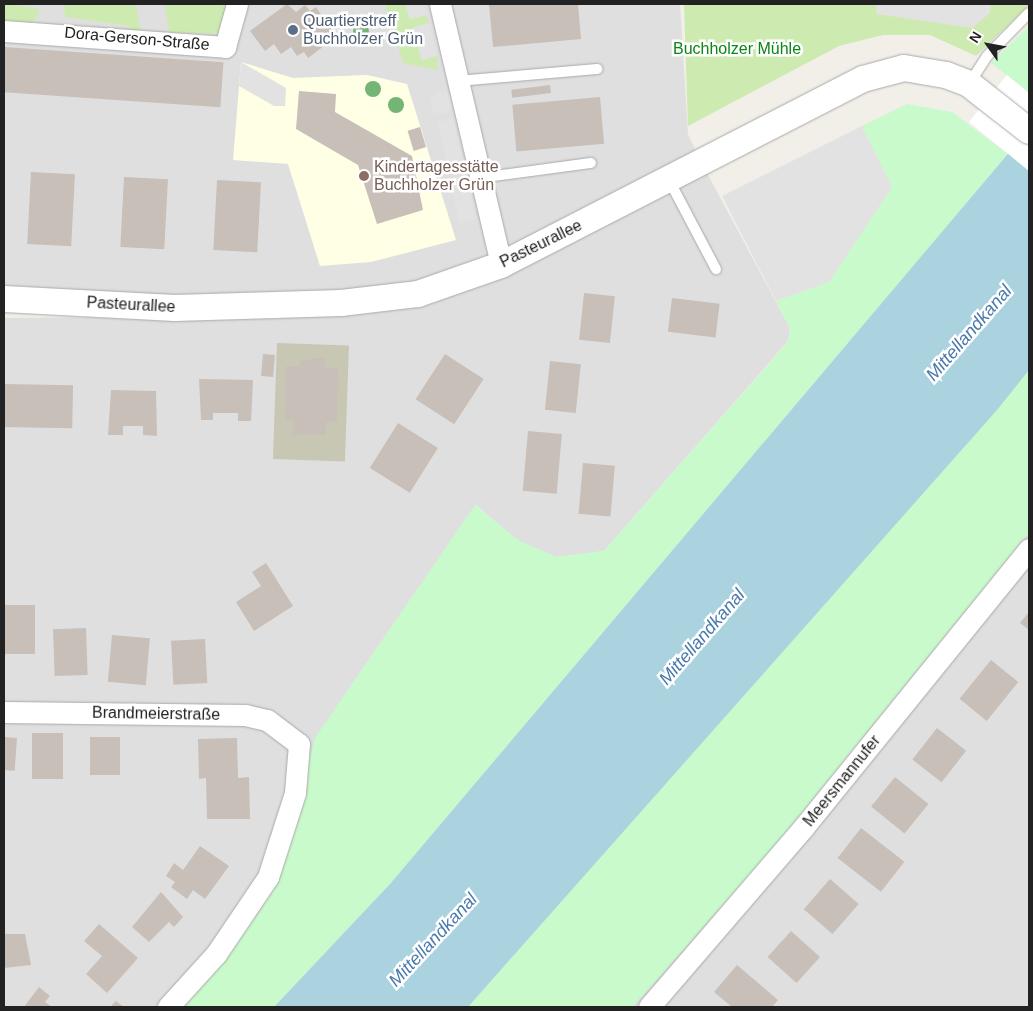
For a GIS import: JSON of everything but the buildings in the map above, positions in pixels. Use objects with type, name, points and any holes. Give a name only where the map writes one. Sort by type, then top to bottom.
[{"type":"street","name":"Dora-Gerson-Straße","points":[[4,31],[226,48],[237,4]]},
{"type":"street","points":[[440,4],[501,265]]},
{"type":"street","name":"Pasteurallee","points":[[4,299],[175,308],[341,303],[418,294],[501,265],[876,75],[911,69],[946,75],[979,91],[1029,130]]},
{"type":"street","name":"Meersmannufer","points":[[649,1007],[803,828],[1029,549]]},
{"type":"street","name":"Brandmeierstraße","points":[[4,712],[245,715],[267,720],[299,744],[295,793],[268,877],[216,954],[168,1007]]},
{"type":"lane","points":[[979,91],[987,56],[1029,13]]},
{"type":"lane","points":[[457,81],[597,69]]},
{"type":"lane","points":[[480,178],[591,163]]},
{"type":"lane","points":[[669,180],[716,269]]},
{"type":"shaded area","points":[[4,4],[680,4],[688,134],[698,156],[482,263],[418,281],[348,293],[141,295],[4,285]]},
{"type":"shaded area","points":[[405,4],[423,4],[426,15],[410,19]]},
{"type":"shaded area","points":[[877,4],[991,4],[990,13],[972,28],[876,14]]},
{"type":"shaded area","points":[[429,23],[438,56],[421,60],[413,27]]},
{"type":"shaded area","name":"Kindertagesstätte Buchholzer Grün","points":[[241,62],[293,78],[367,75],[407,84],[456,240],[371,262],[320,266],[288,164],[233,160]]},
{"type":"shaded area","points":[[241,62],[286,88],[285,106],[274,106],[239,86]]},
{"type":"shaded area","points":[[441,92],[449,95],[452,103],[449,111],[441,114],[433,111],[430,103],[433,95]]},
{"type":"shaded area","points":[[453,119],[465,170],[449,173],[437,123]]},
{"type":"shaded area","points":[[862,126],[892,187],[829,282],[776,301],[722,196]]},
{"type":"shaded area","points":[[707,173],[790,328],[788,341],[604,551],[556,557],[518,541],[476,505],[348,690],[303,795],[278,880],[259,913],[182,1007],[4,1007],[4,318],[341,315]]},
{"type":"shaded area","points":[[467,178],[476,219],[459,223],[450,182]]},
{"type":"shaded area","points":[[277,343],[349,346],[345,461],[273,459]]},
{"type":"shaded area","points":[[1029,532],[1029,1007],[632,1007],[777,843]]},
{"type":"green space","points":[[4,4],[40,9],[32,25],[4,24]]},
{"type":"green space","points":[[64,4],[136,4],[141,35],[130,35],[130,26],[65,17]]},
{"type":"green space","points":[[165,4],[227,4],[219,34],[169,32]]},
{"type":"green space","points":[[385,4],[405,4],[410,19],[426,15],[429,23],[413,28],[422,60],[438,56],[437,70],[403,63]]},
{"type":"green space","name":"Buchholzer Mühle","points":[[684,4],[1029,5],[976,56],[930,35],[883,35],[839,46],[688,126]]},
{"type":"green space","points":[[1029,26],[1029,93],[991,63]]},
{"type":"green space","points":[[907,104],[952,112],[1008,154],[390,884],[274,1007],[182,1007],[259,913],[278,880],[315,738],[475,505],[518,540],[556,557],[604,551],[788,342],[790,328],[776,301],[829,282],[892,187],[862,126]]},
{"type":"green space","points":[[1029,370],[1029,532],[777,843],[662,974],[632,1007],[468,1007]]},
{"type":"water","name":"Mittellandkanal","points":[[1029,129],[1029,370],[997,410],[468,1007],[274,1007],[390,884]]},
{"type":"pier","points":[[1007,75],[1029,93],[1029,171],[969,122]]},
{"type":"place","name":"Quartierstreff Buchholzer Grün","points":[[293,30]]},
{"type":"place","name":"Kindertagesstätte Buchholzer Grün","points":[[364,176]]}]
